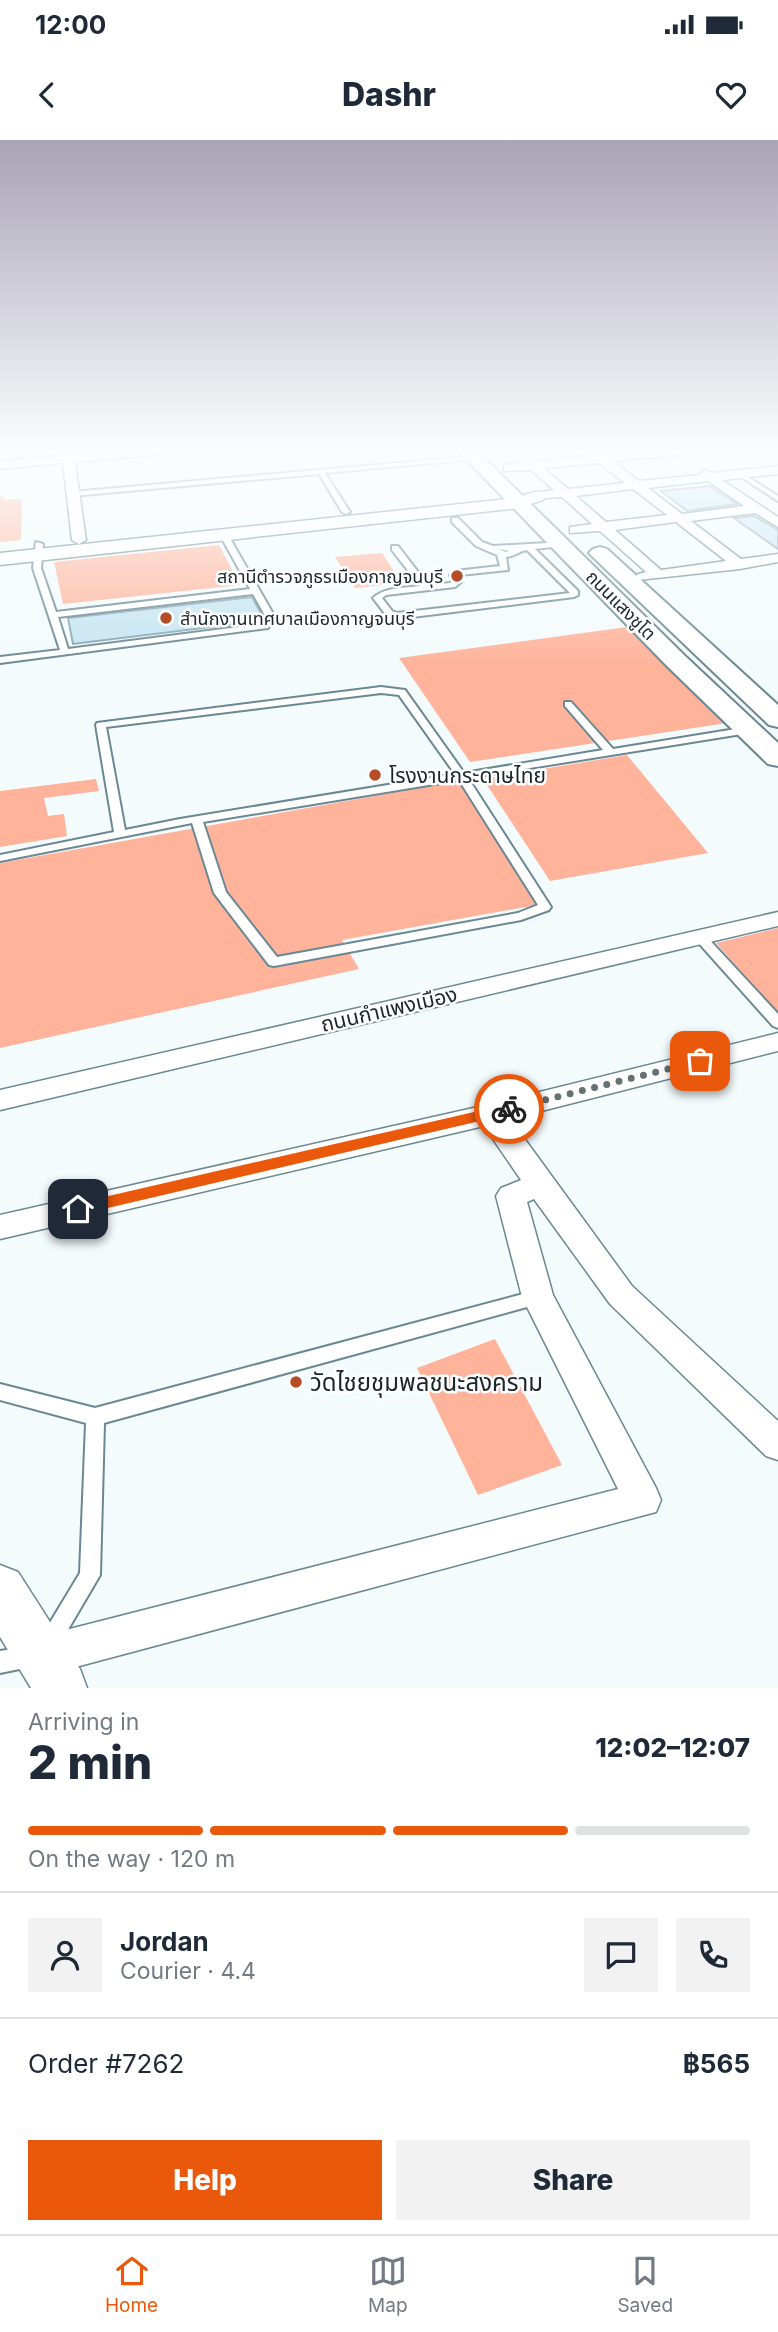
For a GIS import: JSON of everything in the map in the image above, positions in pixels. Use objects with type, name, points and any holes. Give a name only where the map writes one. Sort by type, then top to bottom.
[{"type":"main road","name":"ถนนแสงชูโต","points":[[551,522],[631,582],[778,719]]},
{"type":"main road","name":"ถนนแสงชูโต","points":[[568,537],[605,589],[689,674],[778,758]]},
{"type":"main road","points":[[605,589],[631,582]]},
{"type":"main road","points":[[689,674],[724,669]]},
{"type":"street","points":[[76,522],[79,540]]},
{"type":"street","points":[[0,559],[79,540],[248,522]]},
{"type":"street","points":[[0,548],[39,549],[224,535],[327,522]]},
{"type":"street","points":[[599,522],[657,575]]},
{"type":"street","points":[[568,537],[604,527],[644,522]]},
{"type":"street","points":[[685,522],[740,565]]},
{"type":"street","points":[[631,582],[657,575],[778,558]]},
{"type":"street","name":"ถนนกำแพงเมือง","points":[[0,1100],[778,919]]},
{"type":"street","points":[[0,1227],[491,1114],[778,1042]]},
{"type":"street","points":[[491,1114],[621,1295],[778,1444]]},
{"type":"street","points":[[0,1590],[34,1669],[643,1500],[538,1297],[511,1196],[540,1185]]},
{"type":"lane","points":[[457,522],[473,539],[497,552],[505,568],[455,574],[456,584],[384,593],[377,598],[389,613],[397,616],[574,596],[575,593],[529,547]]},
{"type":"lane","points":[[0,660],[265,626],[272,619],[224,535]]},
{"type":"lane","points":[[497,552],[502,546],[512,549],[529,547],[568,537]]},
{"type":"lane","points":[[395,548],[426,588]]},
{"type":"lane","points":[[39,549],[37,568],[65,652]]},
{"type":"lane","points":[[52,615],[255,591]]},
{"type":"lane","points":[[120,834],[100,725],[381,690],[402,692],[545,907],[522,916],[274,962],[220,893],[197,820]]},
{"type":"lane","points":[[568,705],[610,752]]},
{"type":"lane","points":[[0,858],[197,820],[748,730]]},
{"type":"lane","points":[[699,937],[778,1023]]},
{"type":"lane","points":[[0,1392],[95,1417],[538,1297]]},
{"type":"lane","points":[[34,1669],[90,1575],[95,1417]]},
{"type":"shaded area","points":[[0,522],[21,522],[21,540],[0,542]]},
{"type":"shaded area","points":[[219,545],[240,585],[63,604],[54,562]]},
{"type":"shaded area","points":[[382,553],[402,583],[355,588],[335,557]]},
{"type":"shaded area","points":[[627,627],[727,723],[470,762],[399,658]]},
{"type":"shaded area","points":[[627,755],[708,853],[550,881],[483,779]]},
{"type":"shaded area","points":[[96,779],[99,791],[44,798],[48,816],[64,814],[67,836],[0,847],[0,791]]},
{"type":"shaded area","points":[[458,781],[537,905],[342,940],[359,969],[0,1048],[0,863]]},
{"type":"shaded area","points":[[778,928],[778,1014],[716,943]]},
{"type":"shaded area","points":[[495,1339],[562,1465],[478,1495],[417,1368]]},
{"type":"building","points":[[740,522],[765,522],[778,530],[778,549]]},
{"type":"building","name":"สำนักงานเทศบาลเมืองกาญจนบุรี","points":[[252,597],[264,619],[261,621],[73,644],[68,618]]},
{"type":"way so far","points":[[509,1109],[700,1061]]},
{"type":"place","name":"สถานีตำรวจภูธรเมืองกาญจนบุรี","points":[[457,576]]},
{"type":"place","name":"สำนักงานเทศบาลเมืองกาญจนบุรี","points":[[166,618]]},
{"type":"place","name":"โรงงานกระดาษไทย","points":[[375,775]]},
{"type":"place","name":"วัดไชยชุมพลชนะสงคราม","points":[[296,1382]]},
{"type":"route","points":[[78,1209],[509,1109]]}]
